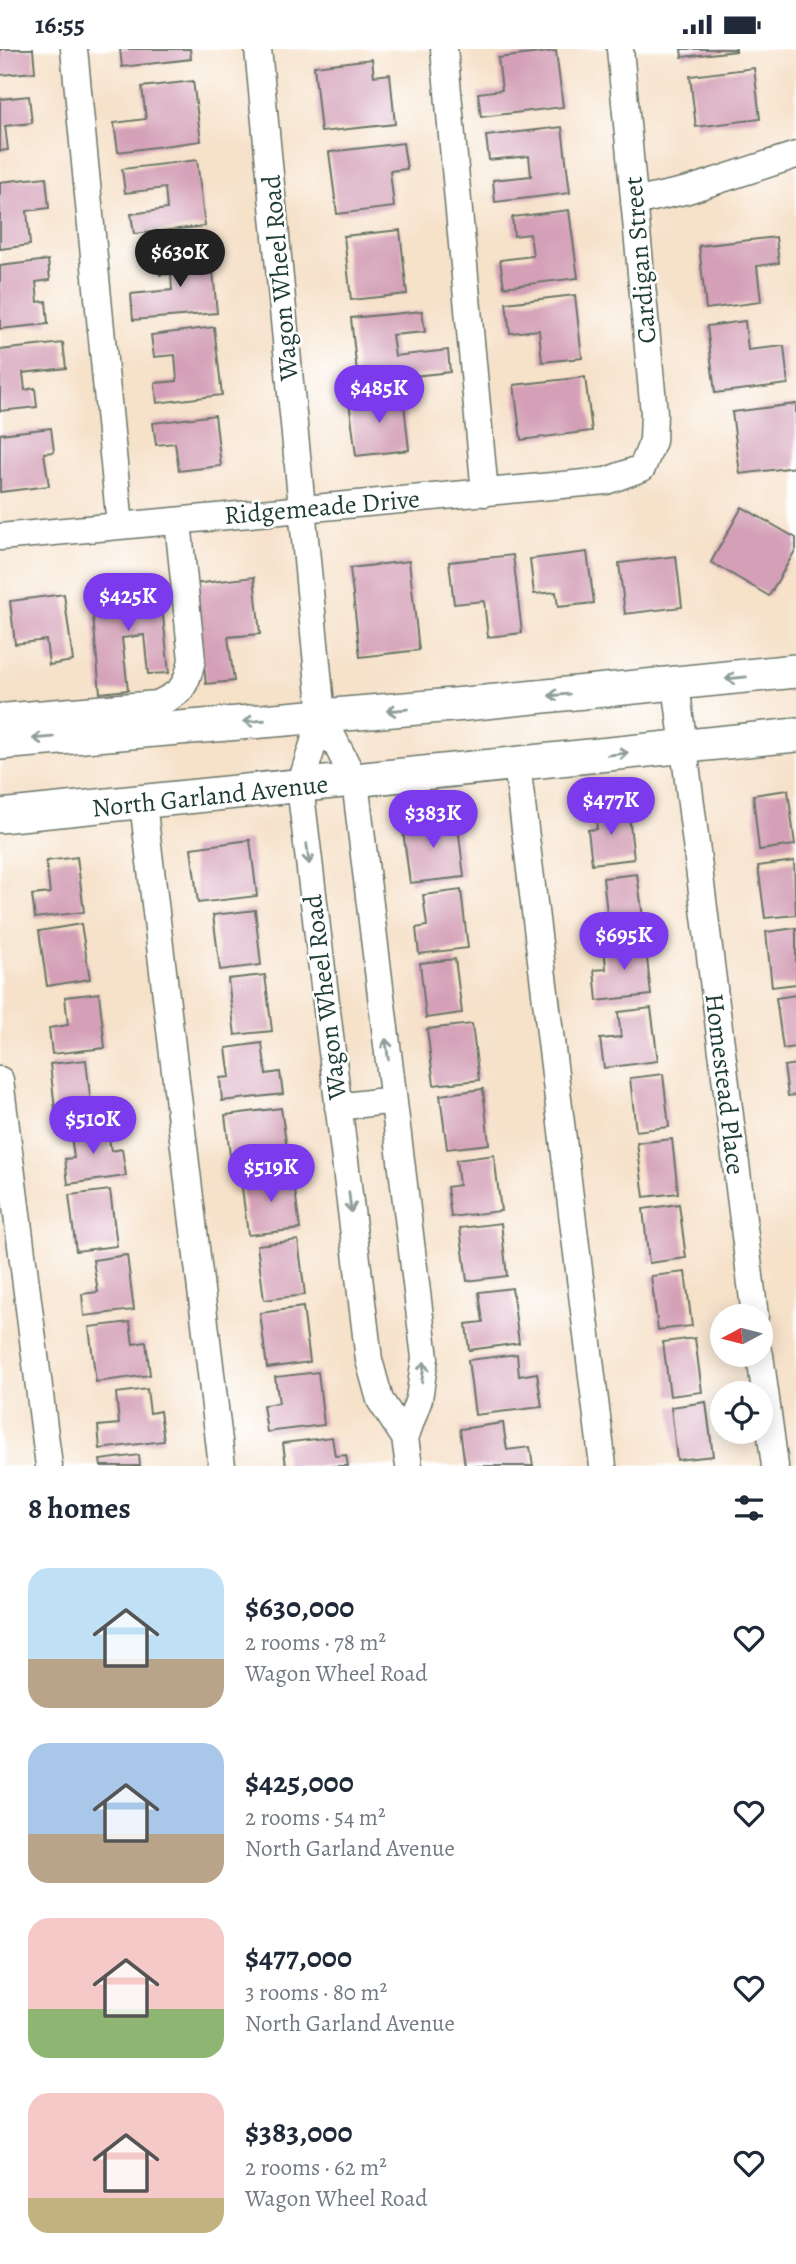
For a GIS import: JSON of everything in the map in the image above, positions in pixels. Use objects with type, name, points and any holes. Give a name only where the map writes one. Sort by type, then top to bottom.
[{"type":"main road","points":[[0,743],[676,684],[796,671]]},
{"type":"main road","name":"North Garland Avenue","points":[[0,816],[796,735]]},
{"type":"street","points":[[74,49],[120,526]]},
{"type":"street","name":"Wagon Wheel Road","points":[[258,49],[322,716],[355,781],[425,1358],[419,1399],[405,1438]]},
{"type":"street","points":[[444,49],[485,492]]},
{"type":"street","name":"Cardigan Street","points":[[620,49],[654,413],[653,441],[642,468]]},
{"type":"street","points":[[634,202],[688,190],[776,159],[796,155]]},
{"type":"street","name":"Ridgemeade Drive","points":[[0,537],[606,481],[642,468]]},
{"type":"street","points":[[0,717],[156,704],[178,695],[188,677],[192,660],[178,521]]},
{"type":"street","name":"Homestead Place","points":[[676,684],[754,1304]]},
{"type":"street","name":"Wagon Wheel Road","points":[[322,716],[300,786],[369,1360],[380,1400],[405,1438],[409,1466]]},
{"type":"street","points":[[517,764],[603,1466]]},
{"type":"street","points":[[143,803],[222,1466]]},
{"type":"street","points":[[0,1080],[49,1466]]},
{"type":"street","points":[[338,1107],[393,1100]]},
{"type":"street","points":[[763,1367],[775,1466]]},
{"type":"building","points":[[0,49],[33,49],[35,72],[0,75]]},
{"type":"building","points":[[120,49],[190,49],[191,59],[122,67]]},
{"type":"building","points":[[681,49],[736,49],[736,51],[682,57]]},
{"type":"building","points":[[556,51],[563,107],[481,117],[478,93],[502,90],[498,58]]},
{"type":"building","points":[[372,59],[374,76],[390,74],[395,124],[321,132],[314,66]]},
{"type":"building","points":[[754,68],[760,119],[696,127],[690,76]]},
{"type":"building","points":[[193,81],[201,141],[118,152],[114,123],[146,119],[142,87]]},
{"type":"building","points":[[29,96],[32,123],[5,126],[8,150],[0,151],[0,99]]},
{"type":"building","points":[[562,127],[570,193],[495,202],[493,180],[531,176],[529,156],[489,160],[486,136]]},
{"type":"building","points":[[403,143],[407,169],[390,171],[394,207],[337,214],[329,152]]},
{"type":"building","points":[[197,160],[205,226],[134,234],[131,214],[167,209],[165,188],[125,193],[122,169]]},
{"type":"building","points":[[46,177],[49,208],[27,211],[30,245],[0,249],[0,182]]},
{"type":"building","points":[[569,210],[578,278],[504,287],[500,260],[533,256],[530,234],[514,236],[512,217]]},
{"type":"building","points":[[400,230],[407,294],[351,300],[344,236]]},
{"type":"building","points":[[776,237],[779,263],[757,266],[761,302],[706,309],[699,246]]},
{"type":"building","points":[[211,251],[217,313],[133,320],[131,294],[172,290],[171,274],[160,275],[158,255]]},
{"type":"building","points":[[48,260],[50,280],[36,282],[38,302],[46,301],[48,324],[0,329],[0,266]]},
{"type":"building","points":[[575,295],[582,358],[542,362],[539,330],[510,333],[506,303]]},
{"type":"building","points":[[422,311],[425,332],[392,335],[395,356],[448,350],[450,372],[358,382],[351,318]]},
{"type":"building","points":[[745,321],[748,350],[784,346],[788,384],[715,393],[707,326]]},
{"type":"building","points":[[214,327],[222,395],[157,403],[155,383],[177,381],[175,355],[154,357],[151,335]]},
{"type":"building","points":[[63,343],[66,368],[23,373],[25,390],[35,388],[37,407],[0,411],[0,350]]},
{"type":"building","points":[[585,377],[592,431],[521,440],[514,385]]},
{"type":"building","points":[[403,395],[409,450],[356,456],[349,401]]},
{"type":"building","points":[[796,404],[796,467],[740,474],[732,412]]},
{"type":"building","points":[[215,415],[221,466],[179,471],[175,443],[156,445],[153,423]]},
{"type":"building","points":[[51,428],[54,452],[44,453],[49,486],[0,492],[0,434]]},
{"type":"building","points":[[742,507],[796,538],[796,549],[769,596],[711,562]]},
{"type":"building","points":[[587,552],[594,603],[558,607],[556,592],[534,594],[530,559]]},
{"type":"building","points":[[513,555],[522,633],[488,637],[484,601],[454,604],[449,562]]},
{"type":"building","points":[[676,556],[682,607],[625,614],[619,563]]},
{"type":"building","points":[[409,561],[419,650],[360,657],[350,568]]},
{"type":"building","points":[[254,577],[260,634],[228,637],[234,681],[206,684],[194,584]]},
{"type":"building","points":[[160,587],[169,673],[148,674],[144,635],[122,638],[128,690],[100,693],[91,594]]},
{"type":"building","points":[[64,594],[73,661],[49,665],[46,640],[15,644],[10,601]]},
{"type":"building","points":[[788,790],[795,845],[759,850],[753,795]]},
{"type":"building","points":[[628,807],[634,859],[592,864],[588,830],[597,829],[595,811]]},
{"type":"building","points":[[457,817],[464,877],[410,883],[402,824]]},
{"type":"building","points":[[250,840],[257,896],[198,903],[191,848]]},
{"type":"building","points":[[77,857],[84,912],[35,918],[32,895],[50,893],[46,861]]},
{"type":"building","points":[[794,861],[796,915],[765,918],[758,866]]},
{"type":"building","points":[[637,874],[644,925],[609,930],[603,878]]},
{"type":"building","points":[[461,890],[468,948],[419,954],[416,928],[427,926],[423,895]]},
{"type":"building","points":[[255,910],[261,965],[220,970],[213,915]]},
{"type":"building","points":[[81,924],[90,979],[47,986],[39,931]]},
{"type":"building","points":[[796,928],[796,984],[772,987],[766,932]]},
{"type":"building","points":[[645,940],[651,995],[597,1001],[594,970],[606,969],[604,944]]},
{"type":"building","points":[[455,959],[462,1013],[426,1018],[420,963]]},
{"type":"building","points":[[265,975],[272,1031],[235,1035],[228,979]]},
{"type":"building","points":[[99,993],[105,1048],[52,1054],[49,1028],[68,1025],[65,997]]},
{"type":"building","points":[[796,995],[796,1047],[783,1049],[776,998]]},
{"type":"building","points":[[651,1008],[658,1061],[604,1068],[600,1039],[621,1037],[618,1012]]},
{"type":"building","points":[[472,1024],[479,1080],[434,1085],[427,1029]]},
{"type":"building","points":[[262,1043],[266,1074],[280,1072],[283,1094],[222,1101],[220,1078],[230,1077],[226,1048]]},
{"type":"building","points":[[86,1060],[92,1114],[56,1118],[50,1064]]},
{"type":"building","points":[[796,1064],[796,1095],[788,1096],[784,1066]]},
{"type":"building","points":[[663,1074],[669,1127],[636,1131],[630,1078]]},
{"type":"building","points":[[483,1089],[489,1144],[447,1149],[440,1095]]},
{"type":"building","points":[[281,1108],[289,1163],[232,1171],[225,1115]]},
{"type":"building","points":[[107,1124],[111,1151],[122,1149],[126,1176],[68,1184],[65,1159],[74,1158],[70,1128]]},
{"type":"building","points":[[672,1139],[678,1193],[644,1197],[637,1143]]},
{"type":"building","points":[[494,1155],[501,1211],[451,1217],[447,1187],[459,1185],[456,1160]]},
{"type":"building","points":[[293,1173],[300,1229],[248,1235],[241,1180]]},
{"type":"building","points":[[110,1190],[117,1246],[76,1251],[69,1195]]},
{"type":"building","points":[[679,1204],[686,1258],[649,1263],[643,1209]]},
{"type":"building","points":[[501,1223],[507,1276],[467,1281],[460,1228]]},
{"type":"building","points":[[298,1240],[305,1295],[264,1300],[257,1245]]},
{"type":"building","points":[[127,1255],[134,1310],[84,1316],[82,1294],[98,1292],[93,1260]]},
{"type":"building","points":[[685,1272],[692,1326],[658,1330],[651,1276]]},
{"type":"building","points":[[512,1288],[519,1343],[469,1350],[466,1324],[483,1322],[479,1292]]},
{"type":"building","points":[[303,1307],[310,1362],[267,1368],[260,1313]]},
{"type":"building","points":[[130,1322],[133,1344],[146,1342],[150,1375],[96,1382],[89,1327]]},
{"type":"building","points":[[695,1338],[702,1392],[670,1396],[663,1342]]},
{"type":"building","points":[[517,1354],[519,1376],[537,1373],[542,1407],[475,1415],[468,1360]]},
{"type":"building","points":[[318,1372],[324,1425],[267,1432],[263,1405],[279,1403],[275,1377]]},
{"type":"building","points":[[147,1389],[150,1413],[160,1411],[164,1441],[100,1449],[98,1426],[119,1424],[116,1393]]},
{"type":"building","points":[[706,1402],[713,1456],[677,1460],[671,1407]]},
{"type":"building","points":[[503,1423],[507,1450],[530,1447],[533,1466],[465,1466],[460,1429]]},
{"type":"building","points":[[332,1437],[335,1456],[346,1455],[348,1466],[286,1466],[283,1443]]},
{"type":"building","points":[[139,1455],[140,1466],[101,1466],[100,1460]]}]
